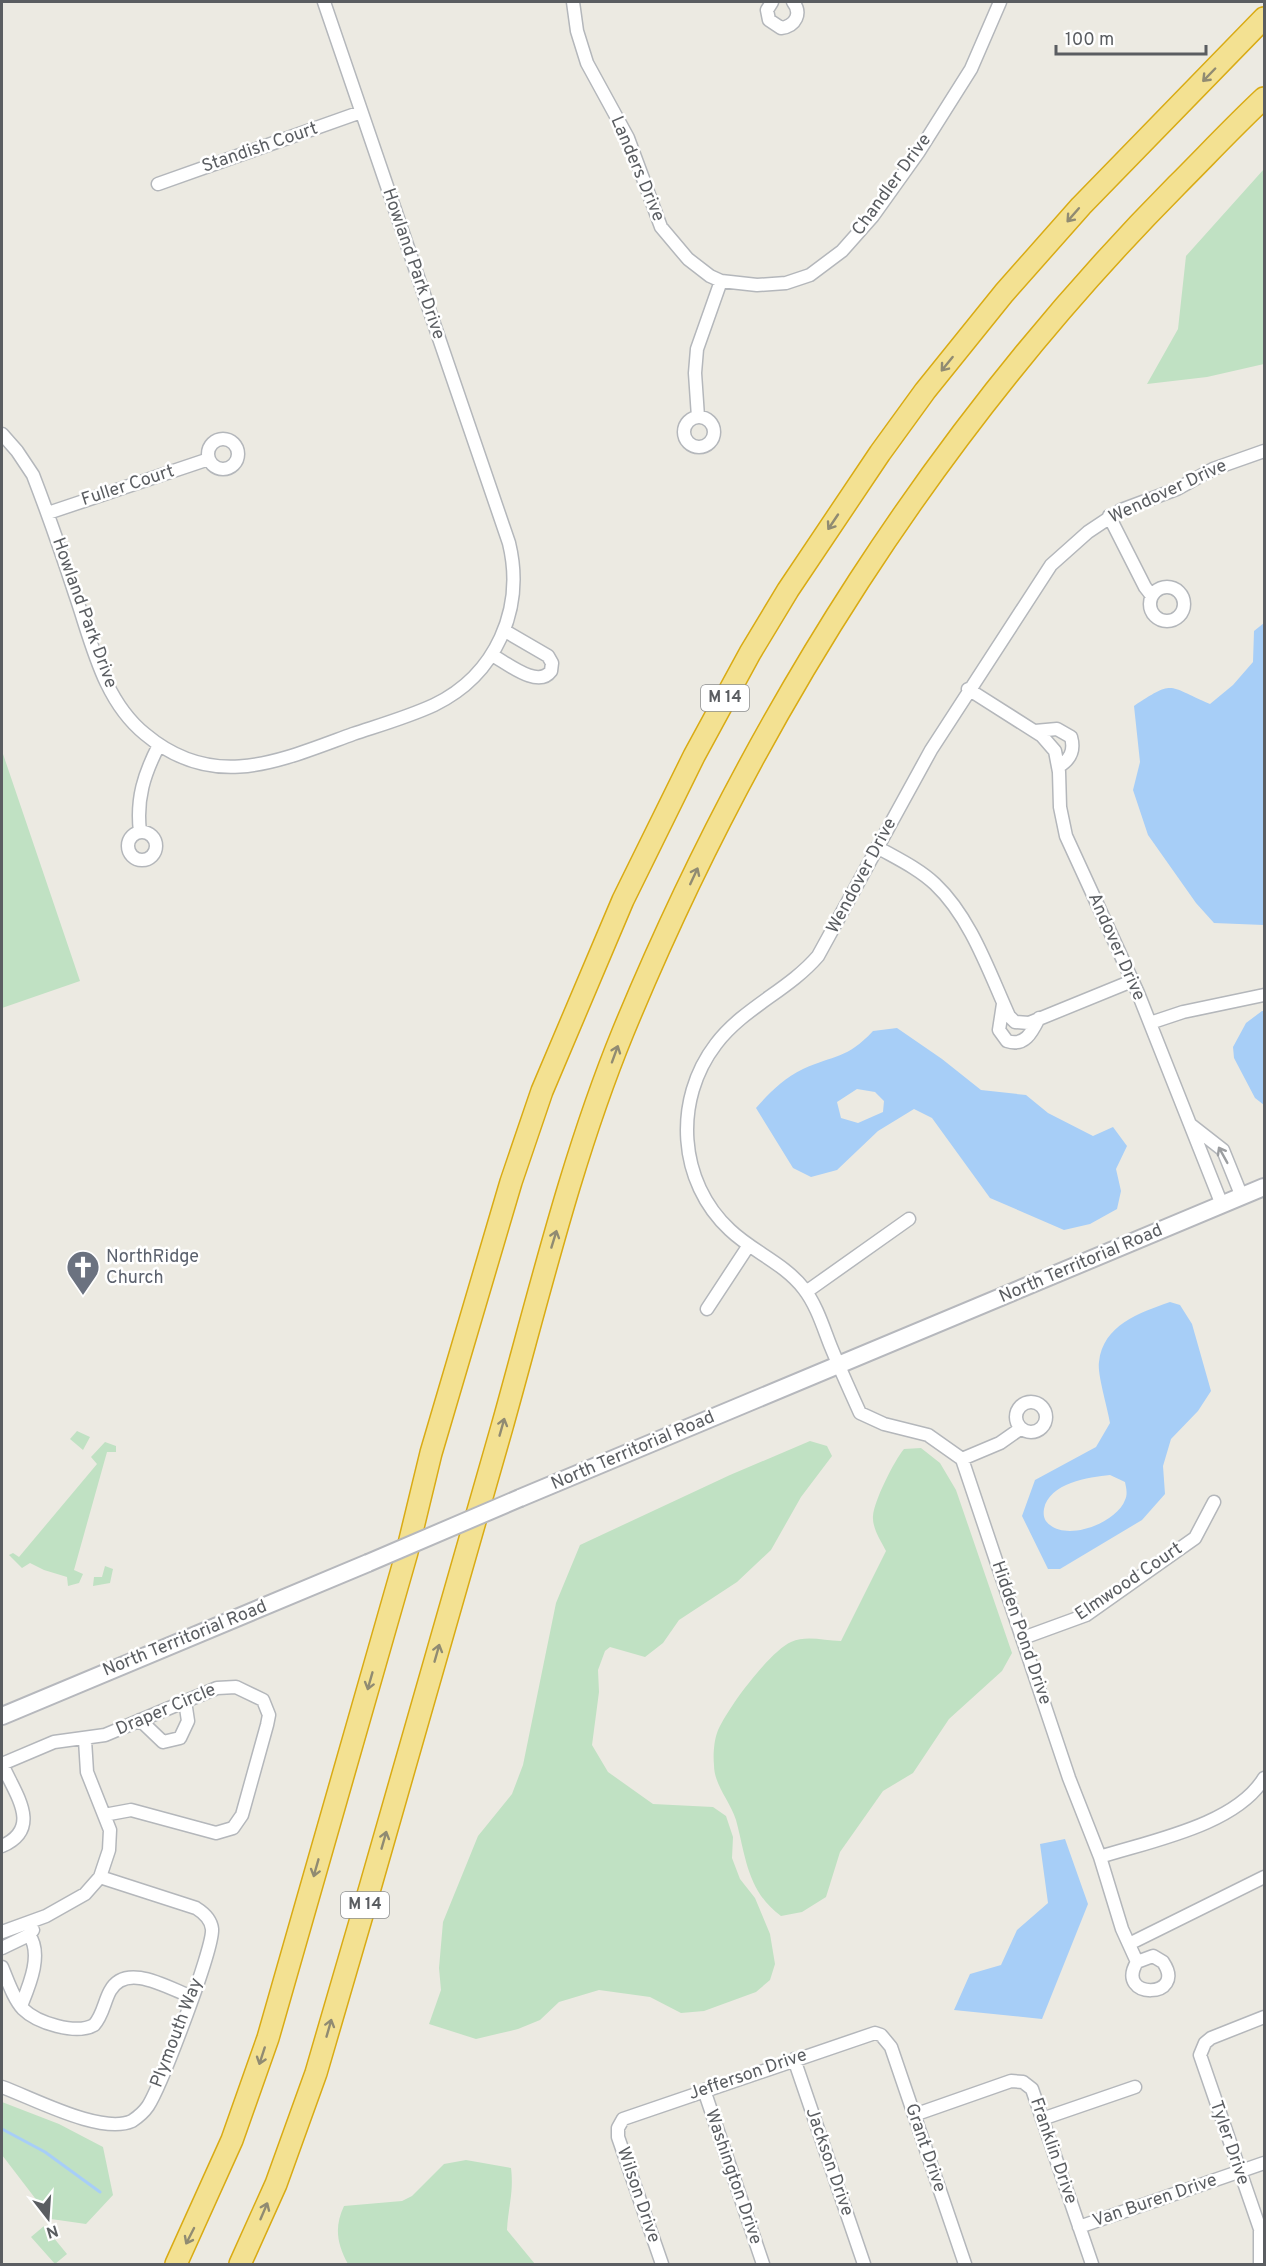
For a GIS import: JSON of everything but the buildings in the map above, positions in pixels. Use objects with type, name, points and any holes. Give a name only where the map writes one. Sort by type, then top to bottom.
[{"type":"highway","name":"M 14","points":[[176,2265],[232,2140],[268,2038],[407,1552],[431,1453],[511,1182],[542,1091],[623,900],[694,756],[750,653],[788,590],[880,453],[925,391],[1019,276],[1081,206],[1264,18]]},
{"type":"highway","name":"M 14","points":[[240,2265],[276,2184],[316,2073],[574,1174],[622,1035],[672,922],[765,735],[833,620],[906,508],[1043,329],[1114,248],[1264,98]]},
{"type":"main road","name":"North Territorial Road","points":[[2,1716],[1264,1188]]},
{"type":"street","name":"Howland Park Drive","points":[[2,434],[33,475],[108,686],[129,719],[159,745],[184,758],[213,766],[242,768],[270,763],[435,704],[469,682],[492,655],[505,631],[514,587],[509,543],[324,2]]},
{"type":"street","name":"Landers Drive","points":[[573,2],[577,31],[587,63],[628,138],[661,227],[693,264],[721,281]]},
{"type":"street","points":[[772,2],[767,10],[769,20],[781,28],[794,22],[798,12],[794,2]]},
{"type":"street","name":"Chandler Drive","points":[[721,281],[757,285],[786,283],[810,275],[842,251],[873,216],[918,153],[971,69],[1000,2]]},
{"type":"street","name":"Standish Court","points":[[158,184],[362,112]]},
{"type":"street","points":[[698,417],[695,373],[697,349],[721,281]]},
{"type":"street","name":"Wendover Drive","points":[[839,1364],[806,1292],[784,1269],[730,1231],[702,1195],[693,1172],[687,1126],[695,1083],[708,1056],[724,1035],[799,976],[818,956],[877,847],[968,689],[1051,566],[1109,516],[1177,489],[1213,469],[1264,452]]},
{"type":"street","name":"Fuller Court","points":[[48,513],[209,459]]},
{"type":"street","points":[[1109,516],[1152,596]]},
{"type":"street","points":[[492,655],[534,678],[542,678],[551,671],[552,663],[548,656],[505,631]]},
{"type":"street","name":"Andover Drive","points":[[968,689],[1035,731],[1049,742],[1057,758],[1060,807],[1066,836],[1150,1023],[1222,1205]]},
{"type":"street","name":"Andover Drive","points":[[1035,731],[1057,729],[1071,737],[1072,752],[1067,761],[1058,767]]},
{"type":"street","points":[[140,832],[138,816],[141,785],[159,745]]},
{"type":"street","points":[[877,847],[921,873],[947,897],[974,940],[1009,1016],[1018,1024],[1132,981]]},
{"type":"street","points":[[1150,1023],[1183,1012],[1264,995]]},
{"type":"street","points":[[1003,1004],[999,1030],[1007,1041],[1017,1043],[1026,1038],[1039,1018]]},
{"type":"street","points":[[1190,1124],[1223,1150],[1242,1197]]},
{"type":"street","points":[[806,1292],[909,1220]]},
{"type":"street","points":[[707,1309],[749,1245]]},
{"type":"street","points":[[839,1364],[860,1413],[884,1424],[928,1435],[962,1459],[1000,1443],[1020,1429]]},
{"type":"street","name":"Hidden Pond Drive","points":[[962,1459],[1069,1778],[1100,1857],[1109,1893],[1137,1962]]},
{"type":"street","name":"Elmwood Court","points":[[1023,1638],[1086,1615],[1195,1538],[1214,1502]]},
{"type":"street","name":"Draper Circle","points":[[85,1740],[105,1735],[217,1688],[229,1686],[258,1696],[267,1706],[267,1725],[238,1823],[228,1831],[216,1833],[131,1810],[104,1815]]},
{"type":"street","points":[[140,1720],[163,1742],[180,1738],[188,1721],[185,1701]]},
{"type":"street","points":[[2,1846],[20,1836],[25,1824],[23,1813],[2,1764],[54,1742],[85,1740],[87,1772],[104,1815],[110,1842],[100,1877],[85,1894],[46,1916],[2,1932]]},
{"type":"street","points":[[1100,1857],[1201,1824],[1230,1812],[1259,1788],[1264,1778]]},
{"type":"street","name":"Plymouth Way","points":[[2,2087],[103,2125],[123,2124],[133,2120],[150,2104],[192,1997],[212,1928],[207,1916],[196,1908],[100,1877]]},
{"type":"street","points":[[1129,1944],[1264,1877]]},
{"type":"street","points":[[2,1948],[28,1935],[46,1916]]},
{"type":"street","points":[[21,2006],[29,1988],[35,1950],[28,1935]]},
{"type":"street","points":[[2,1967],[21,2006],[35,2017],[75,2030],[94,2025],[112,1987],[127,1977],[138,1977],[192,1997]]},
{"type":"street","name":"Tyler Drive","points":[[1260,2265],[1260,2229],[1201,2061],[1205,2043],[1264,2017]]},
{"type":"street","name":"Jefferson Drive","points":[[619,2126],[627,2116],[869,2034],[881,2035]]},
{"type":"street","name":"Grant Drive","points":[[881,2035],[891,2047],[965,2265]]},
{"type":"street","name":"Jackson Drive","points":[[794,2059],[864,2265]]},
{"type":"street","name":"Franklin Drive","points":[[914,2115],[1018,2081],[1032,2089],[1092,2265]]},
{"type":"street","points":[[1042,2119],[1135,2087]]},
{"type":"street","name":"Washington Drive","points":[[704,2090],[763,2265]]},
{"type":"street","name":"Wilson Drive","points":[[619,2126],[618,2137],[662,2265]]},
{"type":"street","name":"Van Buren Drive","points":[[1079,2227],[1264,2163]]},
{"type":"green space","points":[[1264,169],[1264,364],[1207,377],[1147,384],[1178,329],[1186,256]]},
{"type":"green space","points":[[2,751],[80,981],[2,1008]]},
{"type":"green space","points":[[77,1431],[90,1437],[83,1450],[70,1439]]},
{"type":"green space","points":[[810,1441],[827,1446],[832,1456],[801,1497],[771,1550],[737,1582],[679,1620],[663,1643],[645,1657],[610,1647],[605,1651],[598,1670],[599,1692],[592,1745],[608,1772],[653,1804],[713,1807],[726,1816],[733,1837],[732,1858],[740,1879],[755,1898],[770,1934],[775,1964],[770,1980],[756,1992],[704,2011],[681,2013],[650,1997],[599,1990],[559,2002],[540,2020],[518,2029],[476,2039],[429,2024],[441,1990],[439,1968],[443,1922],[478,1836],[512,1794],[523,1765],[556,1603],[580,1545],[730,1475]]},
{"type":"green space","points":[[105,1442],[116,1446],[116,1452],[107,1452],[74,1570],[83,1574],[79,1583],[68,1586],[67,1577],[30,1563],[22,1568],[9,1555],[13,1553],[19,1557],[97,1464],[91,1457]]},
{"type":"green space","points":[[921,1448],[940,1463],[956,1490],[1012,1653],[1002,1671],[949,1719],[913,1773],[883,1791],[840,1852],[826,1897],[802,1912],[781,1916],[761,1896],[754,1884],[736,1820],[719,1786],[715,1772],[716,1736],[738,1697],[760,1669],[782,1648],[791,1642],[803,1639],[841,1641],[886,1551],[873,1521],[874,1509],[881,1491],[904,1449]]},
{"type":"green space","points":[[105,1566],[113,1569],[110,1583],[93,1586],[94,1577],[102,1577]]},
{"type":"green space","points":[[2,2102],[59,2124],[103,2147],[113,2195],[86,2224],[51,2219],[2,2155]]},
{"type":"green space","points":[[466,2160],[511,2168],[507,2230],[535,2264],[348,2264],[338,2235],[339,2221],[344,2206],[402,2201],[412,2196],[444,2164]]},
{"type":"green space","points":[[44,2226],[67,2254],[55,2264],[31,2237]]},
{"type":"water","points":[[1264,623],[1264,925],[1214,923],[1196,903],[1148,835],[1133,790],[1140,762],[1134,706],[1157,692],[1171,688],[1210,704],[1233,685],[1253,662],[1254,631]]},
{"type":"water","points":[[1264,1011],[1264,1105],[1255,1098],[1234,1058],[1233,1047],[1246,1023]]},
{"type":"water","points":[[897,1028],[981,1090],[1026,1095],[1048,1113],[1093,1136],[1113,1127],[1127,1146],[1116,1169],[1121,1191],[1117,1209],[1090,1224],[1064,1230],[990,1198],[932,1118],[914,1109],[878,1131],[837,1170],[811,1177],[793,1168],[756,1108],[789,1077],[803,1069],[848,1052],[873,1031]],"holes":[[[857,1089],[875,1092],[884,1101],[883,1112],[858,1123],[841,1118],[837,1102]]]},
{"type":"water","points":[[1170,1302],[1180,1305],[1192,1324],[1211,1391],[1198,1411],[1171,1439],[1163,1466],[1165,1494],[1142,1520],[1060,1569],[1048,1569],[1022,1516],[1035,1480],[1096,1447],[1110,1423],[1100,1375],[1099,1362],[1102,1349],[1107,1339],[1124,1322]],"holes":[[[1110,1475],[1125,1482],[1127,1493],[1125,1500],[1120,1508],[1103,1522],[1092,1527],[1069,1531],[1050,1525],[1045,1520],[1044,1511],[1047,1500],[1062,1487],[1081,1480]]]},
{"type":"water","points":[[1065,1839],[1088,1904],[1042,2019],[954,2010],[970,1974],[1001,1965],[1017,1930],[1048,1903],[1040,1844]]},
{"type":"waterway","points":[[2,2129],[45,2152],[100,2192]]},
{"type":"place","name":"NorthRidge Church","points":[[83,1296]]}]
